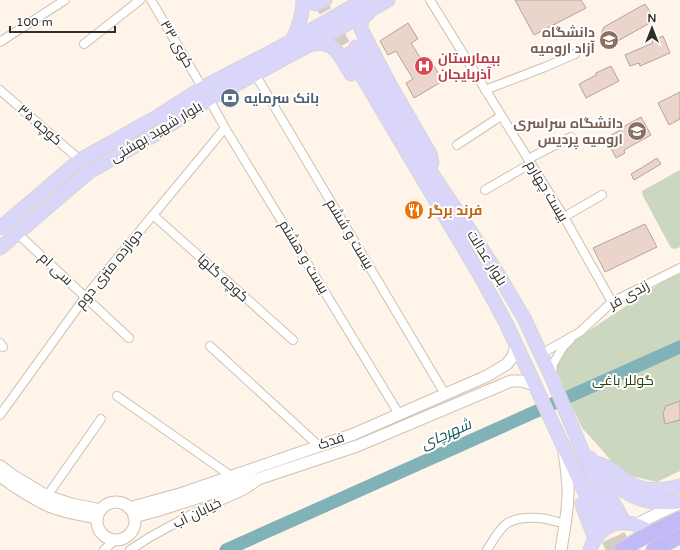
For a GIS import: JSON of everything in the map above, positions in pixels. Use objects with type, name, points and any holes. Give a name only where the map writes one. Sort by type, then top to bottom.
[{"type":"highway","points":[[622,550],[638,540],[680,519]]},
{"type":"highway","points":[[653,550],[680,536]]},
{"type":"main road","points":[[292,41],[301,20],[303,0]]},
{"type":"main road","points":[[307,0],[316,4],[325,0]]},
{"type":"main road","name":"بلوار شهید بهشتی","points":[[0,248],[89,172],[158,133],[206,94],[292,41],[369,4],[388,0]]},
{"type":"main road","name":"بلوار شهید بهشتی","points":[[3,226],[80,160],[155,118],[206,94],[255,74],[309,45],[369,4]]},
{"type":"main road","points":[[369,4],[360,26],[361,30],[389,83],[430,154],[436,180]]},
{"type":"main road","points":[[336,51],[335,39],[337,35],[352,27],[356,27],[361,30]]},
{"type":"main road","points":[[309,45],[318,43],[329,45],[336,51],[404,164],[432,195]]},
{"type":"main road","name":"بلوار عدالت","points":[[572,466],[506,323],[482,279],[432,195],[352,51],[502,280],[524,318],[552,378],[580,445],[589,460]]},
{"type":"main road","points":[[3,226],[17,233]]},
{"type":"main road","points":[[589,460],[608,516]]},
{"type":"main road","points":[[589,460],[610,468],[630,483],[641,488],[668,490],[680,486]]},
{"type":"main road","points":[[589,460],[620,489],[640,499],[653,502],[680,503]]},
{"type":"main road","points":[[572,466],[608,516],[648,530],[656,538],[661,550]]},
{"type":"main road","points":[[572,466],[587,517],[592,544]]},
{"type":"main road","points":[[587,517],[592,523],[598,526],[603,526],[614,520],[616,513],[608,516]]},
{"type":"main road","points":[[592,544],[599,533],[611,526],[631,524]]},
{"type":"street","points":[[2,38],[65,0]]},
{"type":"street","points":[[84,44],[140,0]]},
{"type":"street","name":"کوی ۳۳","points":[[151,0],[206,94]]},
{"type":"street","name":"بیست چهارم","points":[[430,0],[564,217],[612,302]]},
{"type":"street","points":[[485,90],[545,68],[575,54]]},
{"type":"street","name":"بیست و ششم","points":[[255,74],[445,394]]},
{"type":"street","name":"کوچه ۳۵","points":[[0,90],[80,160]]},
{"type":"street","name":"بیست و هشتم","points":[[206,94],[225,128],[399,414]]},
{"type":"street","points":[[457,145],[501,116]]},
{"type":"street","name":"دوازده متری دوم","points":[[0,415],[86,296],[225,128]]},
{"type":"street","points":[[485,190],[529,161],[572,137]]},
{"type":"street","points":[[564,217],[602,195]]},
{"type":"street","name":"کوچه گلها","points":[[153,215],[293,340]]},
{"type":"street","name":"سی ام","points":[[17,233],[86,296],[129,338]]},
{"type":"street","name":"زندی فر","points":[[541,354],[580,332],[612,302],[680,268]]},
{"type":"street","points":[[552,378],[553,364],[563,347],[580,332]]},
{"type":"street","name":"فدک","points":[[132,512],[182,493],[354,434],[487,376],[507,364],[513,356],[516,345]]},
{"type":"street","points":[[210,346],[319,446]]},
{"type":"street","name":"فدک","points":[[132,512],[156,511],[357,446],[511,381],[521,381],[535,385]]},
{"type":"street","points":[[116,396],[231,476]]},
{"type":"street","points":[[399,414],[405,425]]},
{"type":"street","points":[[47,496],[100,419]]},
{"type":"street","points":[[561,550],[568,487],[563,445]]},
{"type":"street","points":[[0,466],[47,496],[99,514]]},
{"type":"street","points":[[0,476],[29,496],[51,507],[72,513],[99,514]]},
{"type":"street","name":"خیابان آب","points":[[130,550],[150,537],[196,512],[245,490],[264,477]]},
{"type":"street","points":[[118,502],[124,504],[132,512],[134,524],[128,536],[115,540],[103,535],[99,530],[97,524],[99,514],[105,506],[118,502]]},
{"type":"street","points":[[631,524],[680,503]]},
{"type":"street","points":[[487,550],[506,524],[515,520],[539,518],[565,524]]},
{"type":"street","points":[[104,550],[115,540]]},
{"type":"green space","points":[[680,170],[680,247],[675,249],[671,248],[643,196],[642,191]]},
{"type":"green space","name":"گوللر باغی","points":[[680,274],[680,471],[657,482],[631,476],[619,470],[582,428],[555,369],[557,362],[572,342],[671,276]]},
{"type":"building","points":[[515,0],[581,0],[586,8],[534,35]]},
{"type":"building","points":[[645,4],[655,20],[609,46],[602,32],[604,27]]},
{"type":"building","name":"بیمارستان آذربایجان","points":[[408,23],[418,39],[411,43],[428,70],[434,66],[443,81],[414,98],[406,83],[413,79],[396,51],[388,55],[380,41]]},
{"type":"building","points":[[663,36],[670,53],[640,66],[639,63],[630,66],[625,55],[653,43],[652,41]]},
{"type":"building","points":[[611,66],[619,81],[586,98],[579,84],[596,75],[596,73]]},
{"type":"building","points":[[680,92],[680,119],[669,125],[658,103]]},
{"type":"building","points":[[641,117],[651,135],[624,150],[625,153],[616,158],[606,138]]},
{"type":"building","points":[[657,158],[661,164],[634,180],[631,174]]},
{"type":"building","points":[[645,224],[657,247],[605,272],[593,248]]},
{"type":"building","points":[[680,401],[680,420],[665,424],[663,413],[666,406]]},
{"type":"waterway","name":"شهرچای","points":[[226,550],[680,347]]},
{"type":"tunnel","points":[[319,0],[349,54]]},
{"type":"tunnel","points":[[610,518],[626,550]]},
{"type":"tunnel","points":[[599,523],[613,550]]},
{"type":"place","name":"دانشگاه آزاد ارومیه","points":[[609,40]]},
{"type":"place","name":"بیمارستان آذربایجان","points":[[424,66]]},
{"type":"place","name":"بانک سرمایه","points":[[230,98]]},
{"type":"place","name":"دانشگاه سراسری ارومیه پردیس","points":[[637,131]]},
{"type":"place","name":"فرند برگر","points":[[414,210]]}]
